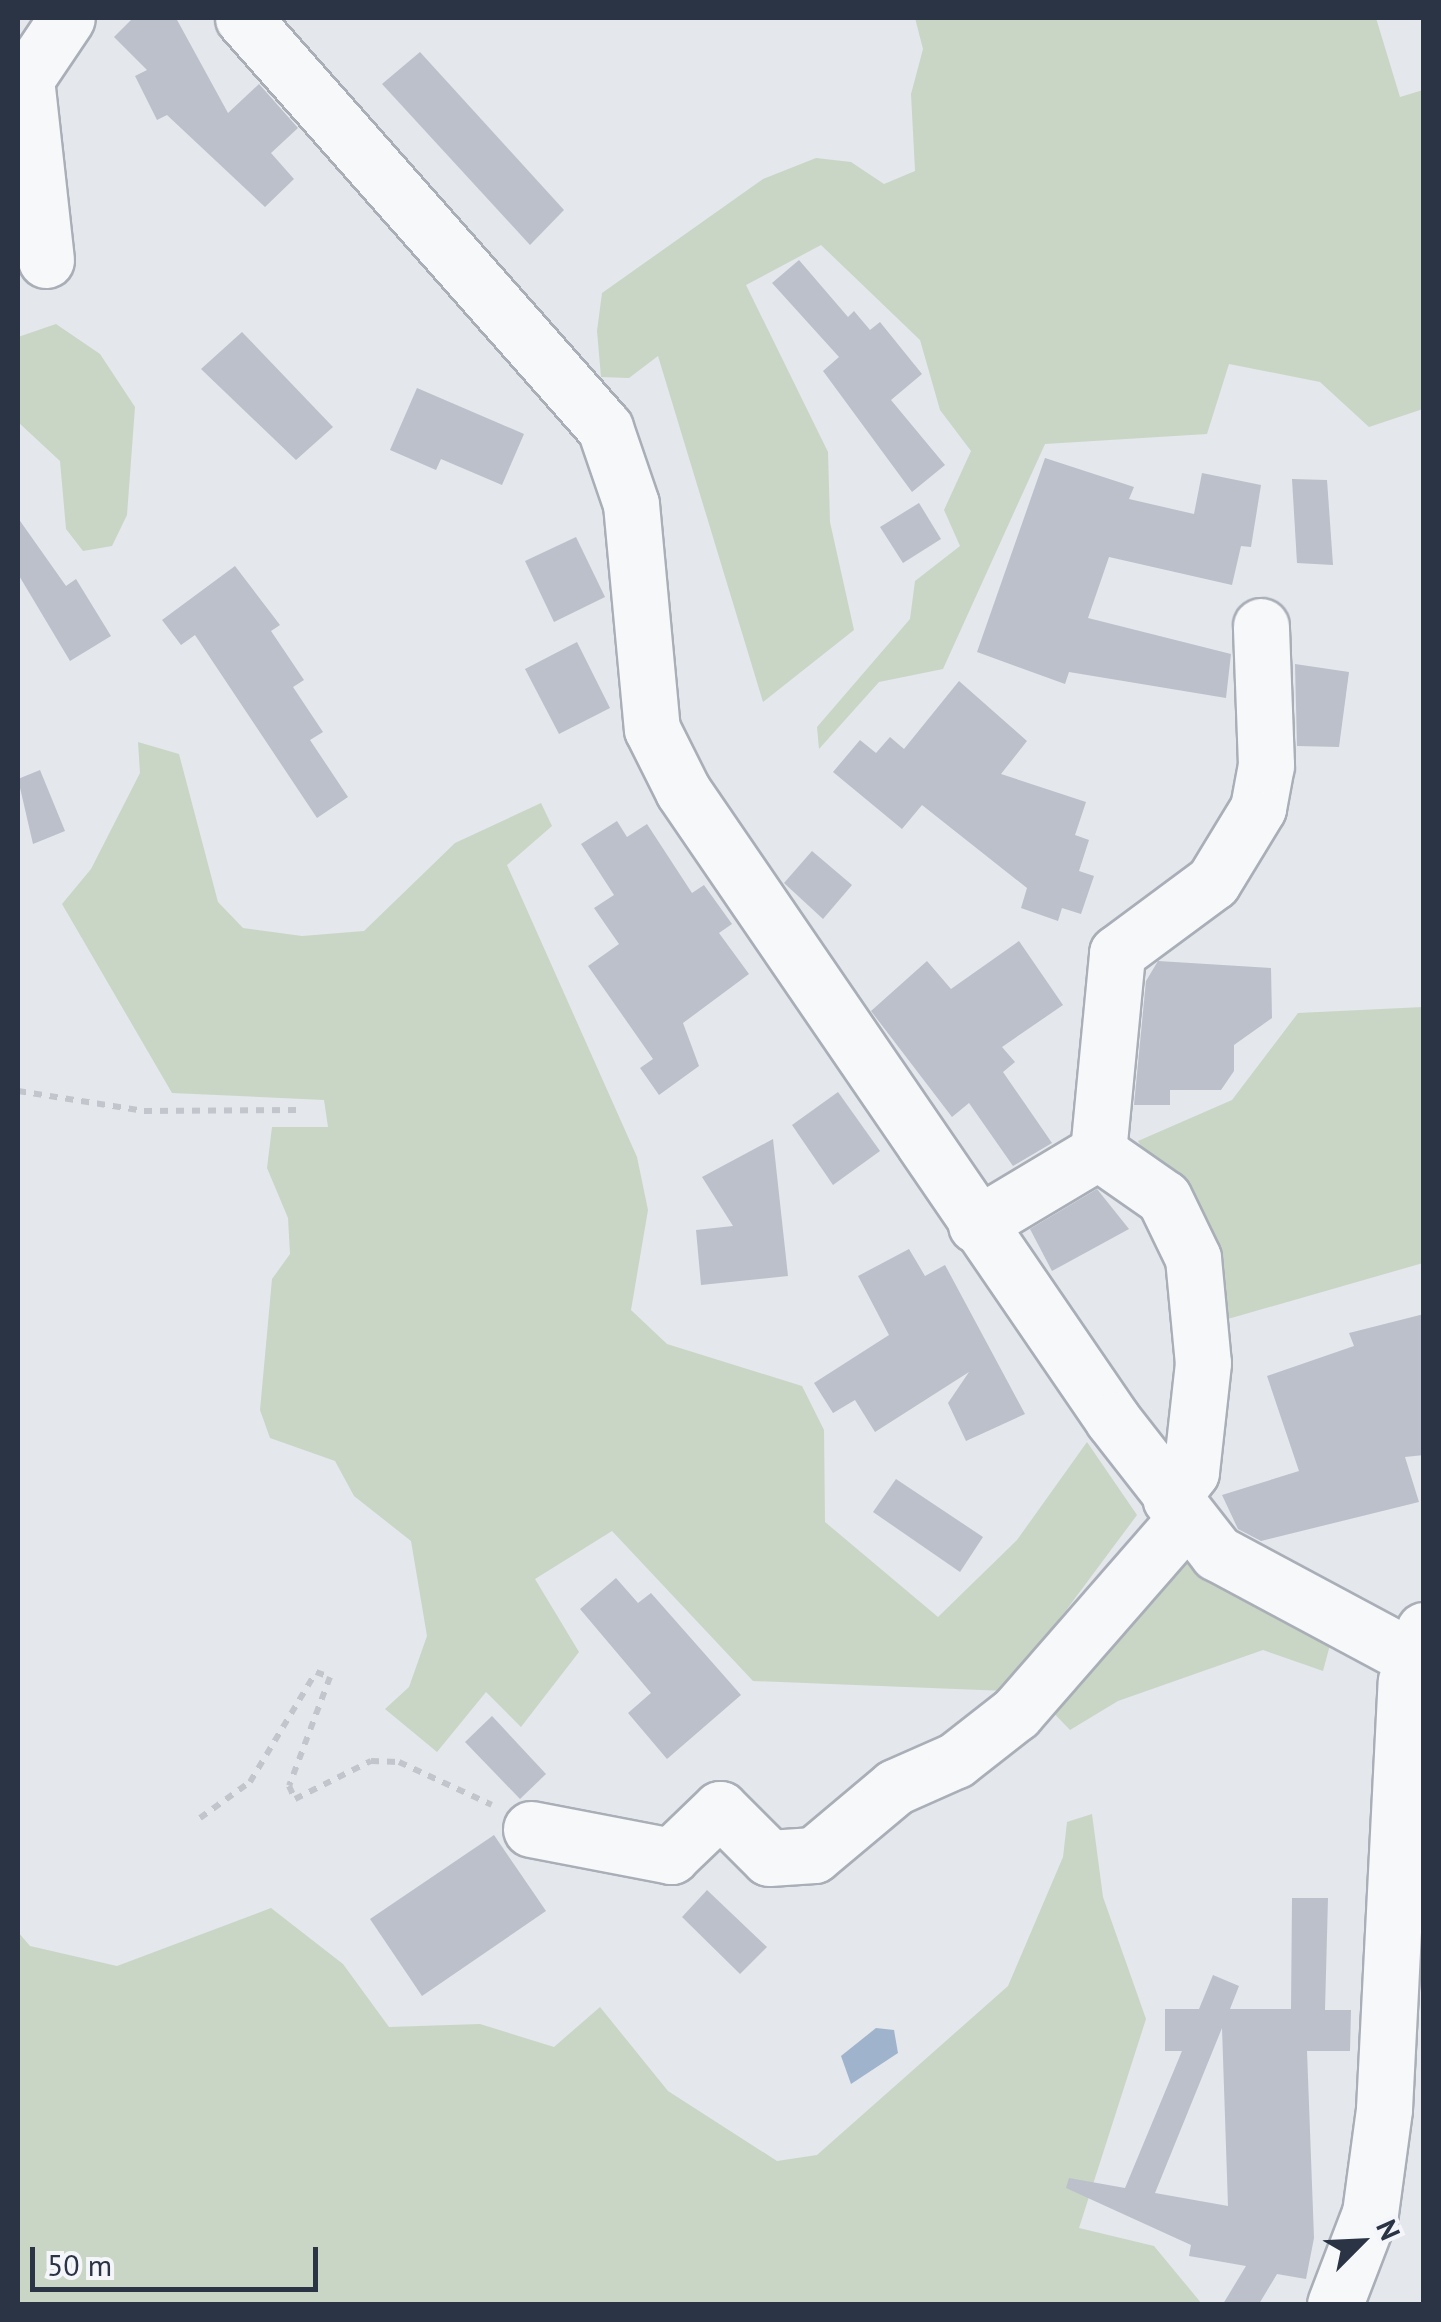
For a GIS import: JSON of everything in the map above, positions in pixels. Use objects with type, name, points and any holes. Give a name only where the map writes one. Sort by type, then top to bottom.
[{"type":"street","points":[[46,260],[26,79],[67,18]]},
{"type":"street","points":[[243,18],[605,428],[631,504],[652,728],[720,855],[976,1225],[1179,1508],[1217,1553],[1416,1643],[1384,2109],[1370,2213],[1335,2304]]},
{"type":"street","points":[[1098,1152],[1117,952],[1213,882],[1258,808],[1266,765],[1261,626]]},
{"type":"street","points":[[976,1225],[1098,1152]]},
{"type":"street","points":[[532,1829],[671,1856],[720,1809],[769,1858],[814,1856],[895,1786],[956,1760],[1016,1713],[1179,1508],[1191,1472],[1203,1363],[1193,1258],[1164,1198],[1098,1152]]},
{"type":"path","points":[[18,1091],[144,1111],[300,1110]]},
{"type":"path","points":[[200,1818],[250,1782],[316,1672],[330,1676],[289,1786],[295,1799],[371,1761],[399,1762],[532,1829]]},
{"type":"green space","points":[[915,18],[1376,18],[1400,97],[1423,90],[1423,409],[1369,427],[1320,382],[1229,364],[1207,434],[1045,444],[943,669],[879,682],[819,749],[817,727],[910,619],[915,581],[960,546],[944,510],[971,451],[940,410],[920,340],[821,245],[746,285],[828,452],[830,522],[854,630],[763,702],[658,356],[629,378],[601,377],[597,331],[602,293],[763,179],[816,158],[851,162],[884,184],[915,171],[911,94],[923,49]]},
{"type":"green space","points":[[56,324],[100,354],[135,407],[127,515],[112,546],[83,551],[66,529],[60,461],[18,422],[18,337]]},
{"type":"green space","points":[[138,742],[179,754],[218,902],[243,928],[302,936],[364,931],[455,843],[541,803],[552,826],[507,865],[637,1157],[648,1210],[631,1310],[667,1344],[802,1386],[824,1430],[825,1522],[938,1617],[1017,1540],[1087,1442],[1137,1515],[1006,1691],[753,1681],[612,1531],[535,1579],[579,1652],[521,1727],[486,1692],[437,1752],[385,1709],[409,1687],[427,1636],[411,1541],[354,1496],[335,1461],[270,1438],[260,1410],[272,1279],[290,1254],[288,1218],[267,1168],[272,1127],[328,1127],[324,1100],[172,1093],[62,904],[91,869],[140,773]]},
{"type":"green space","points":[[1423,1007],[1423,1263],[1221,1321],[1207,1232],[1175,1171],[1150,1161],[1138,1141],[1232,1100],[1298,1013]]},
{"type":"green space","points":[[1188,1561],[1330,1645],[1323,1671],[1263,1650],[1118,1701],[1070,1730],[1043,1702],[1158,1572]]},
{"type":"green space","points":[[1092,1814],[1103,1897],[1146,2019],[1079,2228],[1154,2246],[1202,2304],[18,2304],[18,1932],[30,1946],[117,1966],[271,1908],[343,1964],[389,2027],[480,2024],[554,2047],[600,2007],[668,2091],[777,2161],[817,2155],[1008,1986],[1063,1857],[1067,1822]]},
{"type":"water","points":[[876,2028],[894,2030],[898,2053],[851,2084],[841,2056]]},
{"type":"building","points":[[133,18],[176,18],[228,113],[259,84],[298,128],[271,153],[294,179],[265,207],[167,115],[157,120],[135,76],[147,70],[114,37]]},
{"type":"building","points":[[420,52],[564,210],[530,245],[382,84]]},
{"type":"building","points":[[799,260],[848,317],[854,311],[870,330],[880,322],[922,374],[891,400],[945,465],[912,492],[823,371],[839,357],[772,283]]},
{"type":"building","points":[[242,332],[333,427],[296,460],[201,369]]},
{"type":"building","points":[[417,388],[524,434],[502,485],[441,459],[436,470],[390,450]]},
{"type":"building","points":[[1045,458],[1134,487],[1129,499],[1194,514],[1202,473],[1261,485],[1251,547],[1241,546],[1232,585],[1109,557],[1088,618],[1231,654],[1226,698],[1069,672],[1065,684],[977,652]]},
{"type":"building","points":[[1292,479],[1327,480],[1333,565],[1297,563]]},
{"type":"building","points":[[919,503],[941,539],[903,563],[880,527]]},
{"type":"building","points":[[18,518],[66,586],[76,579],[111,636],[70,661],[18,574]]},
{"type":"building","points":[[576,537],[605,597],[554,622],[525,561]]},
{"type":"building","points":[[235,566],[280,625],[271,631],[304,680],[293,687],[323,732],[310,740],[348,797],[317,818],[195,635],[181,645],[162,620]]},
{"type":"building","points":[[577,642],[610,708],[559,734],[525,669]]},
{"type":"building","points":[[1295,664],[1349,672],[1339,747],[1297,746]]},
{"type":"building","points":[[959,681],[1027,741],[1001,774],[1086,802],[1075,835],[1089,840],[1079,871],[1094,876],[1081,914],[1062,908],[1058,921],[1021,908],[1027,888],[922,805],[902,829],[833,772],[860,740],[876,753],[890,737],[904,749]]},
{"type":"building","points":[[40,770],[65,831],[33,844],[18,779]]},
{"type":"building","points":[[617,821],[627,837],[647,824],[692,893],[704,885],[732,924],[719,933],[749,974],[683,1023],[699,1066],[659,1095],[640,1068],[653,1059],[588,966],[619,944],[594,908],[614,895],[581,844]]},
{"type":"building","points":[[812,851],[852,885],[823,919],[784,883]]},
{"type":"building","points":[[1019,941],[1063,1005],[1002,1047],[1015,1062],[1003,1072],[1052,1143],[1013,1166],[969,1103],[952,1117],[871,1011],[927,961],[951,989]]},
{"type":"building","points":[[1158,961],[1271,968],[1272,1018],[1234,1045],[1234,1071],[1221,1090],[1170,1090],[1170,1105],[1134,1105],[1146,981]]},
{"type":"building","points":[[838,1092],[880,1151],[833,1185],[792,1125]]},
{"type":"building","points":[[773,1139],[788,1276],[701,1285],[696,1230],[733,1226],[702,1177]]},
{"type":"building","points":[[1097,1189],[1129,1229],[1052,1271],[1030,1229]]},
{"type":"building","points":[[909,1249],[925,1276],[945,1265],[1025,1414],[966,1441],[948,1403],[969,1372],[875,1432],[855,1400],[833,1413],[814,1383],[889,1335],[858,1276]]},
{"type":"building","points":[[1424,1314],[1424,1455],[1405,1457],[1419,1502],[1261,1541],[1238,1529],[1222,1495],[1299,1471],[1267,1376],[1354,1346],[1349,1333]]},
{"type":"building","points":[[896,1479],[983,1537],[960,1572],[873,1512]]},
{"type":"building","points":[[616,1578],[638,1603],[651,1593],[741,1695],[667,1759],[628,1713],[651,1693],[580,1609]]},
{"type":"building","points":[[492,1716],[546,1774],[520,1799],[465,1742]]},
{"type":"building","points":[[494,1835],[546,1911],[422,1996],[370,1919]]},
{"type":"building","points":[[707,1890],[767,1947],[740,1974],[682,1917]]},
{"type":"building","points":[[1292,1898],[1328,1898],[1325,2010],[1351,2010],[1350,2051],[1307,2051],[1314,2238],[1306,2279],[1277,2274],[1259,2304],[1223,2304],[1246,2266],[1189,2256],[1191,2245],[1066,2188],[1069,2178],[1125,2188],[1182,2051],[1165,2051],[1165,2009],[1199,2009],[1213,1975],[1239,1986],[1230,2009],[1291,2009]],"holes":[[[1222,2028],[1228,2206],[1155,2193]]]}]
